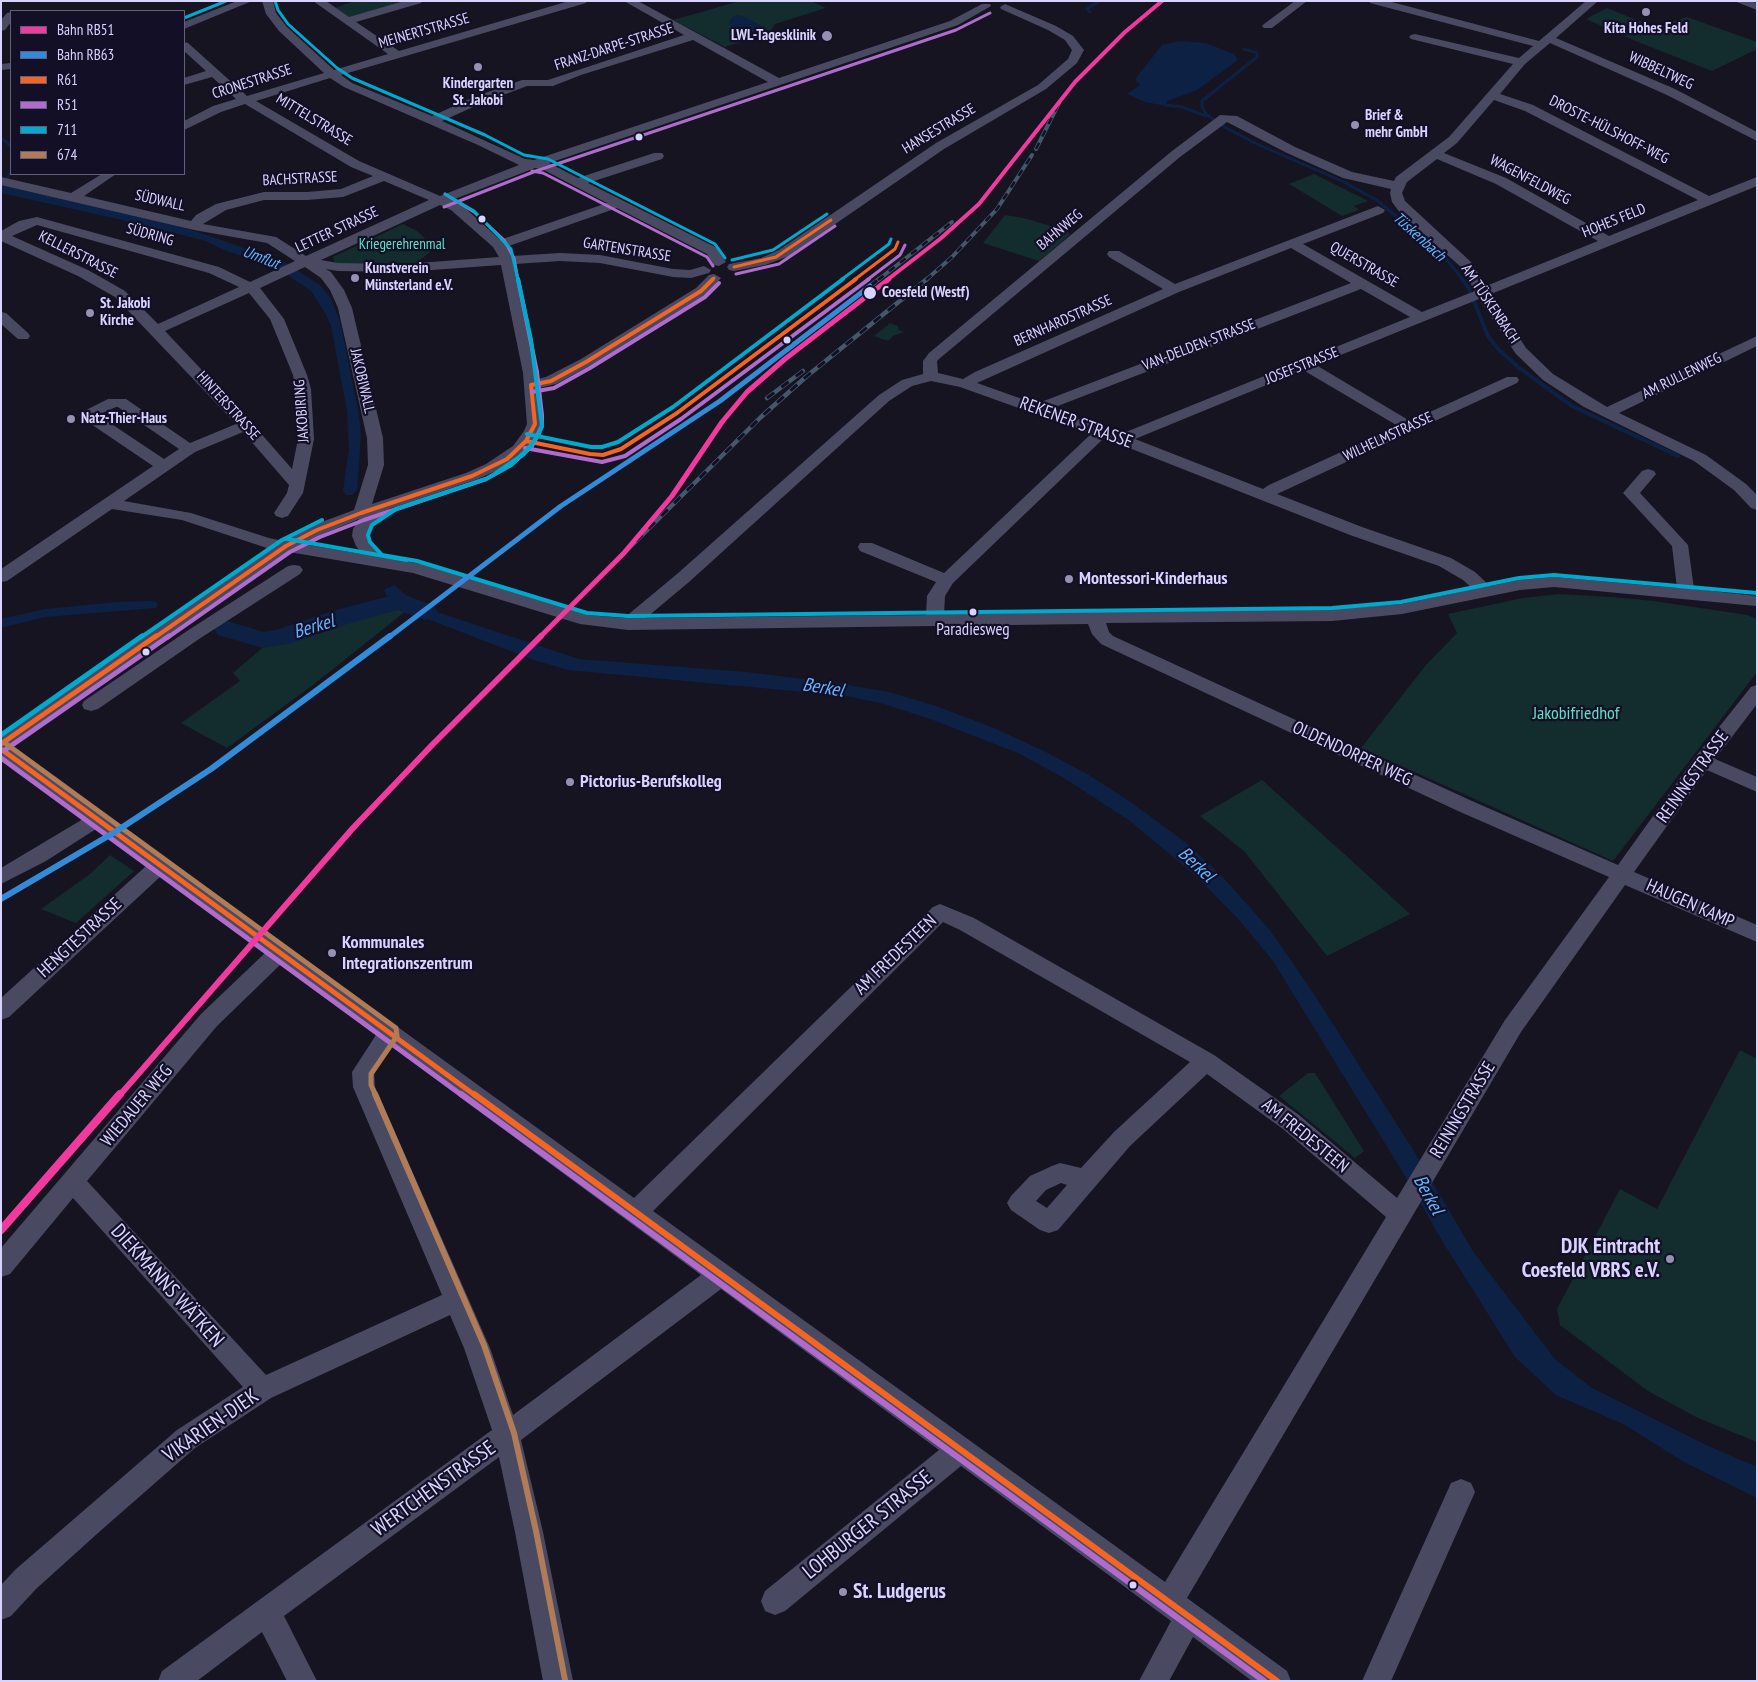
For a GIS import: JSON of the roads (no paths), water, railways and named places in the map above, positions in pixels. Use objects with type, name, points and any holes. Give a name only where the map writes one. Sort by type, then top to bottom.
[{"type":"street","points":[[185,26],[247,1]]},
{"type":"street","points":[[266,1],[267,6],[278,23],[332,74],[348,85],[522,162],[545,166],[712,252],[719,262]]},
{"type":"street","points":[[318,1],[397,55]]},
{"type":"street","points":[[346,21],[417,1]]},
{"type":"street","name":"MEINERTSTRASSE","points":[[332,74],[582,1]]},
{"type":"street","points":[[629,1],[778,82]]},
{"type":"street","points":[[1268,26],[1302,1]]},
{"type":"street","name":"WIBBELTWEG","points":[[1374,1],[1545,42],[1671,92],[1757,137]]},
{"type":"street","points":[[1397,186],[1401,180],[1452,140],[1521,62],[1593,1]]},
{"type":"street","points":[[1739,1],[1757,7]]},
{"type":"street","points":[[984,4],[1008,4]]},
{"type":"street","name":"LETTER STRASSE","points":[[156,330],[252,288],[441,200],[533,164],[954,23],[984,4]]},
{"type":"street","name":"HANSESTRASSE","points":[[734,267],[765,261],[784,252],[940,146],[1042,87],[1073,60],[1078,50],[1069,38],[1008,4]]},
{"type":"street","points":[[1,28],[10,16]]},
{"type":"street","name":"FRANZ-DARPE-STRASSE","points":[[432,121],[478,100],[526,82],[549,84],[577,73],[694,36]]},
{"type":"street","points":[[1415,37],[1521,62]]},
{"type":"street","name":"MITTELSTRASSE","points":[[185,46],[239,96],[249,100],[329,149],[383,177],[441,200],[469,217],[498,245],[507,260]]},
{"type":"street","points":[[185,82],[213,73]]},
{"type":"street","name":"CRONESTRASSE","points":[[185,125],[217,109],[332,74]]},
{"type":"street","name":"DROSTE-HÜLSHOFF-WEG","points":[[1492,95],[1529,108],[1709,201]]},
{"type":"street","name":"BAHNWEG","points":[[931,377],[930,361],[934,356],[1140,184],[1221,121],[1233,119],[1291,150],[1348,175],[1397,186]]},
{"type":"street","name":"WAGENFELDWEG","points":[[1436,154],[1501,181],[1608,241]]},
{"type":"street","points":[[577,182],[658,156]]},
{"type":"street","points":[[73,198],[108,175]]},
{"type":"street","name":"BACHSTRASSE","points":[[194,226],[201,218],[220,207],[264,196],[343,193],[383,177]]},
{"type":"street","name":"SÜDWALL","points":[[1,181],[194,226],[271,240],[295,268]]},
{"type":"street","name":"HOHES FELD","points":[[1481,292],[1757,181]]},
{"type":"street","name":"AM TÜSKENBACH","points":[[1397,186],[1396,193],[1401,206],[1466,265],[1481,292],[1521,351],[1541,372],[1571,393],[1607,413],[1700,458],[1740,487],[1757,505]]},
{"type":"street","points":[[498,245],[619,203]]},
{"type":"street","name":"BERNHARDSTRASSE","points":[[965,384],[980,375],[1174,289],[1378,210]]},
{"type":"street","name":"SÜDRING","points":[[3,229],[37,221],[214,270],[252,288]]},
{"type":"street","name":"KELLERSTRASSE","points":[[3,229],[97,279],[120,294],[156,330]]},
{"type":"street","name":"QUERSTRASSE","points":[[1292,242],[1420,317]]},
{"type":"street","points":[[1114,254],[1174,289]]},
{"type":"street","name":"GARTENSTRASSE","points":[[295,268],[404,268],[547,257],[590,258],[673,273],[709,274]]},
{"type":"street","points":[[507,260],[531,385],[535,424]]},
{"type":"street","points":[[531,385],[551,381],[569,372],[701,291],[709,274],[707,266],[719,262],[734,267],[734,272],[729,276],[709,274]]},
{"type":"street","name":"JAKOBIWALL","points":[[295,268],[326,275],[337,290],[345,308],[375,438],[376,465],[360,513]]},
{"type":"street","name":"VAN-DELDEN-STRASSE","points":[[1036,409],[1363,283]]},
{"type":"street","name":"JAKOBIRING","points":[[252,288],[260,295],[277,319],[300,376],[303,389],[306,439],[295,493],[282,513]]},
{"type":"street","name":"JOSEFSTRASSE","points":[[1121,439],[1481,292]]},
{"type":"street","points":[[1,316],[23,336]]},
{"type":"street","name":"HINTERSTRASSE","points":[[156,330],[246,425],[297,485]]},
{"type":"street","name":"AM RULLENWEG","points":[[1607,413],[1757,340]]},
{"type":"street","points":[[1305,365],[1410,427]]},
{"type":"street","points":[[1,744],[230,583],[286,546],[317,530],[360,513],[472,476],[500,463],[522,445],[535,424],[546,400],[569,372]]},
{"type":"street","name":"REKENER STRASSE","points":[[628,624],[683,578],[884,398],[907,383],[931,377],[965,384],[1102,432],[1356,531],[1445,562],[1469,576],[1486,592]]},
{"type":"street","name":"WILHELMSTRASSE","points":[[1266,495],[1275,488],[1512,380]]},
{"type":"street","points":[[164,466],[87,415],[113,402],[121,402],[189,449]]},
{"type":"street","points":[[1,578],[189,449],[246,425]]},
{"type":"street","points":[[936,619],[936,596],[946,580],[1102,432]]},
{"type":"street","points":[[1648,474],[1631,493],[1680,545],[1686,594]]},
{"type":"street","points":[[378,562],[362,541],[360,536],[361,529],[367,520],[393,502]]},
{"type":"street","points":[[108,504],[185,516],[260,541],[415,568],[586,620],[628,624],[1332,615],[1402,609],[1520,585],[1554,582],[1757,601]]},
{"type":"street","points":[[866,547],[946,580]]},
{"type":"street","points":[[91,705],[294,570]]},
{"type":"street","points":[[230,583],[254,595]]},
{"type":"street","name":"OLDENDORPER WEG","points":[[1095,618],[1101,634],[1107,640],[1465,806],[1623,874]]},
{"type":"street","name":"REININGSTRASSE","points":[[1153,1681],[1179,1609],[1406,1206],[1512,1026],[1703,761],[1757,691]]},
{"type":"street","points":[[1,749],[1277,1681]]},
{"type":"street","points":[[1703,761],[1757,785]]},
{"type":"street","points":[[1,877],[98,819]]},
{"type":"street","name":"HENGTESTRASSE","points":[[1,1011],[144,878],[160,866]]},
{"type":"street","name":"HAUGEN KAMP","points":[[1623,874],[1757,934]]},
{"type":"street","name":"AM FREDESTEEN","points":[[636,1212],[940,912],[967,924],[1206,1062],[1406,1206]]},
{"type":"street","name":"WIEDAUER WEG","points":[[1,1266],[210,1020],[280,952]]},
{"type":"street","points":[[390,1032],[363,1072],[364,1087],[477,1348],[507,1435],[530,1532],[558,1681]]},
{"type":"street","points":[[1086,1179],[1122,1138],[1206,1062]]},
{"type":"street","name":"DIEKMANNS WÄTKEN","points":[[73,1182],[262,1389]]},
{"type":"street","name":"WERTCHENSTRASSE","points":[[172,1681],[507,1435],[721,1274]]},
{"type":"street","name":"VIKARIEN-DIEK","points":[[1,1606],[26,1579],[82,1528],[186,1439],[262,1389],[457,1300]]},
{"type":"street","name":"LOHBURGER STRASSE","points":[[775,1601],[962,1450]]},
{"type":"street","points":[[1376,1681],[1461,1492]]},
{"type":"street","points":[[266,1612],[303,1681]]},
{"type":"water","points":[[739,15],[759,24],[761,26],[758,33],[744,37],[735,32],[729,21],[734,16]]},
{"type":"water","points":[[1179,41],[1206,43],[1234,54],[1238,60],[1197,90],[1167,101],[1166,106],[1145,102],[1127,94],[1140,85],[1135,79],[1162,45]]},
{"type":"water","name":"Umflut","points":[[1,183],[181,227],[213,237],[286,263],[320,285],[331,298],[340,322],[358,409],[361,435],[357,490],[352,495],[346,495],[343,491],[349,449],[347,411],[331,326],[311,291],[277,268],[224,250],[206,241],[1,193]]},
{"type":"water","points":[[394,585],[414,602],[434,611],[579,659],[746,672],[837,683],[889,692],[936,706],[994,728],[1046,752],[1089,775],[1132,803],[1185,842],[1221,875],[1269,929],[1308,985],[1417,1156],[1474,1253],[1555,1359],[1592,1388],[1704,1444],[1757,1467],[1757,1498],[1684,1462],[1625,1425],[1556,1395],[1515,1357],[1441,1239],[1405,1176],[1273,961],[1241,922],[1197,877],[1130,821],[1064,778],[1018,753],[933,720],[884,704],[847,696],[568,670],[534,660],[391,605],[384,590]]},
{"type":"waterway","name":"Tüskenbach","points":[[1090,12],[1087,9],[1099,1]]},
{"type":"waterway","name":"Tüskenbach","points":[[1244,49],[1257,53],[1257,57],[1202,101],[1202,107],[1206,114],[1226,128],[1257,144],[1344,182],[1378,201],[1447,260],[1463,280]]},
{"type":"waterway","points":[[1166,105],[1182,107],[1206,116]]},
{"type":"waterway","points":[[1,138],[10,145]]},
{"type":"waterway","points":[[1,188],[10,174]]},
{"type":"waterway","name":"Tüskenbach","points":[[1462,279],[1468,287],[1488,336],[1499,350],[1518,367],[1572,406],[1678,456]]},
{"type":"waterway","name":"Berkel","points":[[227,629],[263,640],[283,637],[338,618],[400,601],[425,612]]},
{"type":"waterway","name":"Berkel","points":[[1,624],[45,613],[116,606],[151,605]]},
{"type":"railway","points":[[1036,149],[1059,103]]},
{"type":"railway","points":[[926,280],[952,257],[997,209],[1032,155]]},
{"type":"railway","points":[[878,280],[952,222]]},
{"type":"railway","points":[[870,286],[879,279]]},
{"type":"railway","points":[[623,554],[761,417],[807,376],[927,279]]},
{"type":"railway","points":[[767,398],[803,371]]},
{"type":"rail line","name":"RB51","points":[[1,1230],[353,828],[433,744],[623,554],[672,496],[722,422],[747,392],[785,359],[940,239],[979,204],[1075,82],[1125,32],[1162,1]]},
{"type":"rail line","name":"RB63","points":[[1,899],[115,832],[211,769],[311,696],[561,506],[720,401],[870,286]]},
{"type":"place","name":"Kita Hohes Feld","points":[[1646,12]]},
{"type":"place","name":"LWL-Tagesklinik","points":[[827,36]]},
{"type":"place","name":"Kindergarten St. Jakobi","points":[[478,67]]},
{"type":"place","name":"Brief & mehr GmbH","points":[[1355,125]]},
{"type":"place","name":"Kunstverein Münsterland e.V.","points":[[355,278]]},
{"type":"place","name":"Coesfeld (Westf)","points":[[870,293]]},
{"type":"place","name":"St. Jakobi Kirche","points":[[90,313]]},
{"type":"place","name":"Natz-Thier-Haus","points":[[71,419]]},
{"type":"place","name":"Montessori-Kinderhaus","points":[[1069,579]]},
{"type":"place","name":"Paradiesweg","points":[[973,612]]},
{"type":"place","name":"Pictorius-Berufskolleg","points":[[570,782]]},
{"type":"place","name":"Kommunales Integrationszentrum","points":[[332,953]]},
{"type":"place","name":"DJK Eintracht Coesfeld VBRS e.V.","points":[[1670,1259]]},
{"type":"place","name":"St. Ludgerus","points":[[843,1592]]},
{"type":"park label","name":"Kriegerehrenmal","points":[[402,245]]},
{"type":"park label","name":"Jakobifriedhof","points":[[1576,714]]}]
